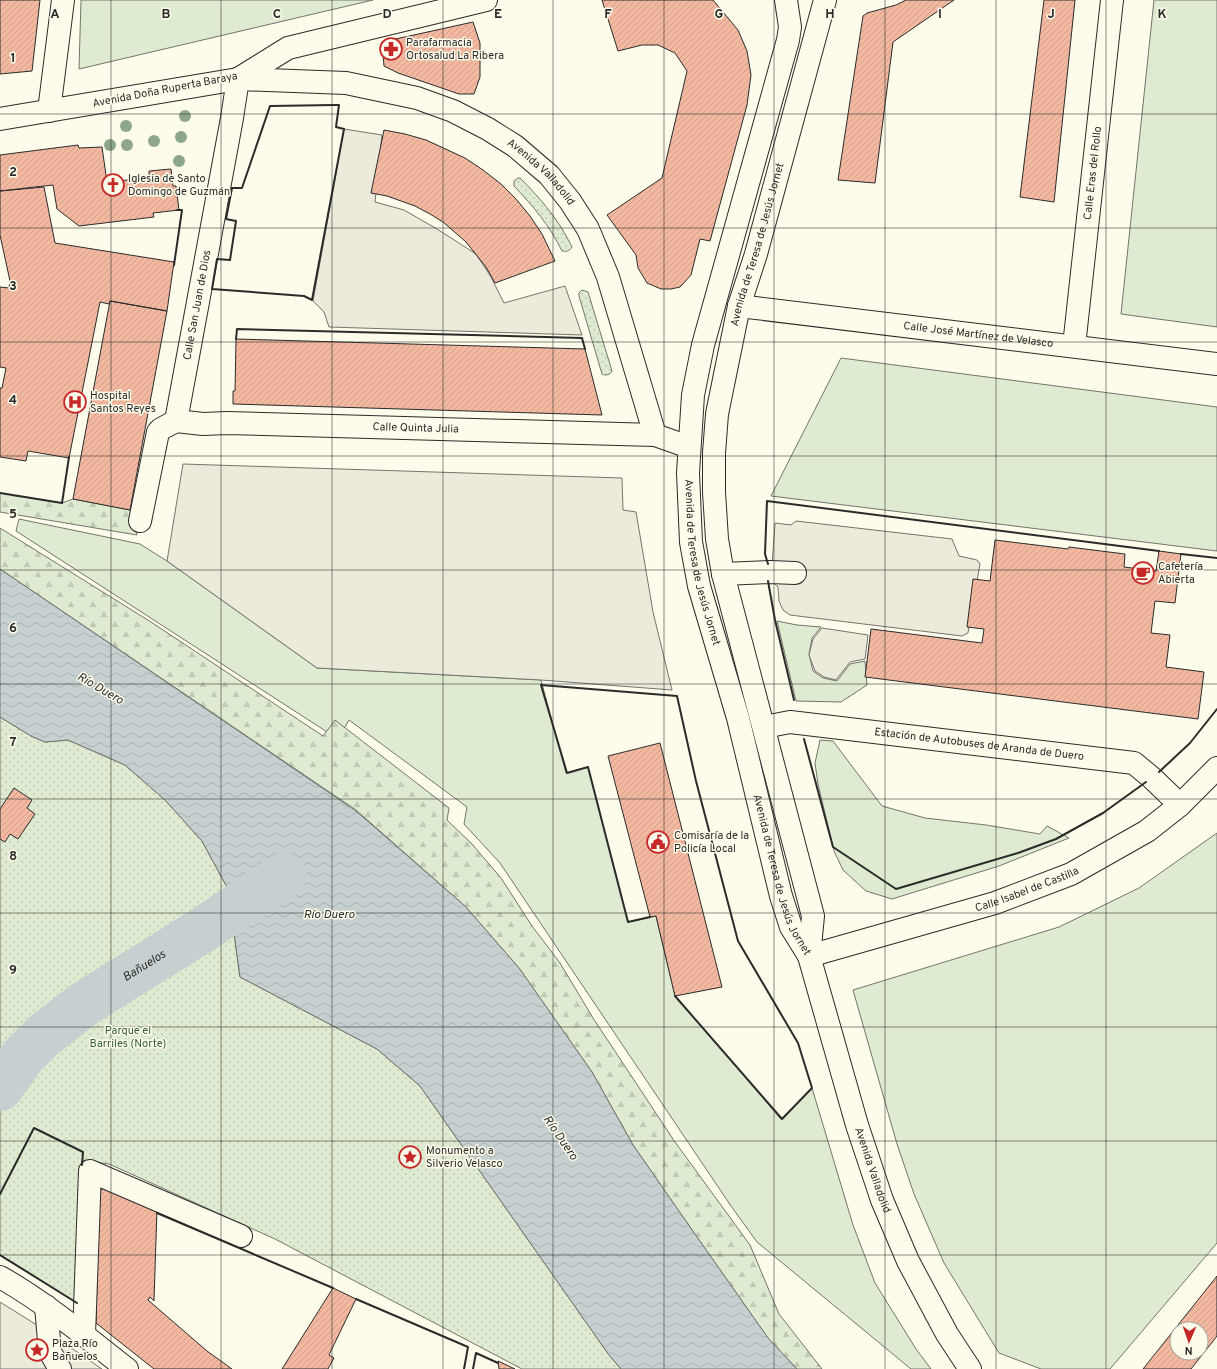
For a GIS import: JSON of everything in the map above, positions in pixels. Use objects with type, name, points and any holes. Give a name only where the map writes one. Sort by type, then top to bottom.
[{"type":"street","points":[[49,112],[63,0]]},
{"type":"street","name":"Avenida Doña Ruperta Baraya","points":[[0,119],[49,112],[238,79],[288,48],[486,0]]},
{"type":"street","name":"Avenida de Teresa de Jesús Jornet","points":[[786,0],[790,26],[788,40],[703,345],[693,395],[689,447],[688,499],[691,542],[699,586],[738,718],[781,896],[790,927],[809,956]]},
{"type":"street","name":"Avenida de Teresa de Jesús Jornet","points":[[809,956],[813,916],[723,574],[717,539],[714,492],[714,453],[717,414],[739,306],[758,247],[825,0]]},
{"type":"street","name":"Calle Eras del Rollo","points":[[1074,346],[1112,0]]},
{"type":"street","name":"Calle San Juan de Dios","points":[[176,421],[238,79]]},
{"type":"street","name":"Avenida Valladolid","points":[[238,79],[346,83],[417,98],[453,111],[488,129],[515,146],[549,175],[570,201],[588,229],[608,277],[655,435]]},
{"type":"street","name":"Calle José Martínez de Velasco","points":[[739,306],[1217,364]]},
{"type":"street","points":[[140,521],[158,432],[176,421]]},
{"type":"street","name":"Calle Quinta Julia","points":[[176,421],[202,424],[227,423],[655,435]]},
{"type":"street","points":[[655,435],[689,447]]},
{"type":"street","points":[[723,574],[770,572],[795,573]]},
{"type":"street","name":"Estación de Autobuses de Aranda de Duero","points":[[764,727],[790,722],[1134,763],[1180,805]]},
{"type":"street","name":"Calle Isabel de Castilla","points":[[809,956],[995,903],[1070,874],[1147,831],[1180,805],[1217,768]]},
{"type":"street","name":"Avenida Valladolid","points":[[809,956],[857,1125],[882,1200],[908,1261],[947,1334],[970,1369]]},
{"type":"street","points":[[84,1335],[90,1170],[241,1236]]},
{"type":"street","points":[[0,1277],[23,1290],[46,1306],[127,1369]]},
{"type":"street","points":[[46,1306],[52,1363]]},
{"type":"green space","points":[[81,0],[373,0],[79,69]]},
{"type":"green space","points":[[1154,0],[1217,0],[1217,327],[1121,314]]},
{"type":"green space","points":[[520,178],[549,210],[572,247],[569,250],[562,251],[541,217],[514,186],[514,181]]},
{"type":"green space","points":[[582,290],[588,292],[612,371],[608,375],[602,374],[579,296],[579,293]]},
{"type":"green space","points":[[841,358],[1217,407],[1217,551],[771,496]]},
{"type":"green space","points":[[0,493],[62,503],[73,499],[130,510],[137,535],[0,512]]},
{"type":"green space","points":[[19,519],[140,544],[167,561],[317,668],[541,680],[566,773],[588,767],[628,922],[656,916],[675,996],[781,1119],[812,1088],[853,1225],[875,1283],[916,1349],[931,1369],[911,1369],[757,1242],[731,1206],[500,863],[464,824],[467,807],[349,720],[338,739],[16,531]]},
{"type":"green space","points":[[0,528],[151,622],[323,736],[335,720],[449,808],[447,820],[472,844],[501,878],[532,926],[560,963],[593,1018],[675,1142],[750,1245],[779,1314],[822,1369],[797,1369],[768,1338],[633,1145],[592,1072],[519,968],[465,906],[356,810],[0,569]]},
{"type":"green space","points":[[777,621],[797,625],[821,627],[812,638],[809,654],[813,671],[823,678],[837,681],[850,664],[865,661],[867,685],[841,702],[796,701]]},
{"type":"green space","name":"Parque el Barriles (Norte)","points":[[0,717],[31,736],[45,742],[68,740],[125,765],[165,800],[202,841],[228,889],[240,977],[377,1049],[420,1086],[609,1355],[621,1369],[522,1369],[275,1239],[109,1164],[82,1160],[78,1209],[77,1303],[0,1255]]},
{"type":"green space","points":[[820,740],[833,741],[882,806],[925,818],[986,825],[1040,834],[1047,826],[1069,838],[999,866],[892,899],[866,891],[843,870],[834,851],[818,784],[815,763]]},
{"type":"green space","points":[[1217,833],[1217,1243],[1110,1369],[1041,1369],[999,1353],[944,1263],[914,1194],[897,1144],[853,990],[1059,927],[1139,888]]},
{"type":"shaded area","points":[[344,129],[382,135],[375,202],[404,210],[476,254],[491,277],[504,303],[565,286],[582,335],[329,327],[324,312],[313,301]]},
{"type":"shaded area","points":[[183,464],[622,478],[623,510],[636,512],[653,612],[672,690],[541,680],[317,668],[167,561]]},
{"type":"shaded area","points":[[796,521],[952,539],[959,556],[977,560],[980,564],[968,633],[962,636],[790,615],[783,610],[779,601],[778,587],[771,580],[775,523],[791,525]]},
{"type":"shaded area","points":[[822,628],[868,635],[865,659],[850,662],[836,680],[824,677],[815,671],[809,655],[813,639]]},
{"type":"shaded area","name":"Plaza Río Bañuelos","points":[[0,1302],[48,1332],[102,1369],[0,1369]]},
{"type":"water","name":"Río Duero","points":[[0,569],[356,811],[465,906],[519,968],[592,1072],[633,1145],[768,1338],[797,1369],[621,1369],[609,1355],[420,1086],[377,1049],[240,977],[228,889],[202,841],[165,800],[125,765],[68,740],[45,742],[31,736],[0,717]]},
{"type":"building","points":[[0,0],[40,0],[32,71],[0,74]]},
{"type":"building","points":[[602,0],[713,0],[738,30],[747,51],[751,75],[747,105],[710,241],[700,239],[691,275],[680,287],[661,289],[647,283],[638,268],[636,255],[607,215],[662,178],[687,71],[675,53],[658,45],[642,45],[618,51]]},
{"type":"building","points":[[906,0],[954,0],[893,42],[875,183],[838,180],[863,16],[867,13],[896,5]]},
{"type":"building","points":[[1044,0],[1075,0],[1054,202],[1020,197]]},
{"type":"building","points":[[473,22],[480,43],[480,77],[474,94],[459,94],[398,73],[384,66],[382,42]]},
{"type":"building","points":[[384,130],[426,140],[465,158],[483,170],[501,184],[530,216],[542,234],[555,261],[495,283],[486,267],[466,242],[443,222],[415,206],[387,196],[371,193]]},
{"type":"building","name":"Iglesia de Santo Domingo de Guzmán","points":[[78,145],[79,148],[102,147],[107,182],[149,178],[149,171],[171,169],[173,186],[176,186],[179,210],[153,213],[154,217],[79,226],[57,209],[53,185],[0,191],[0,155]]},
{"type":"building","points":[[44,187],[55,243],[174,262],[167,311],[110,301],[109,304],[100,302],[69,458],[28,451],[26,461],[0,457],[0,388],[2,388],[6,368],[0,367],[0,287],[9,288],[10,281],[0,235],[0,191]]},
{"type":"building","points":[[110,301],[167,311],[130,510],[73,499]]},
{"type":"building","points":[[236,339],[585,349],[602,415],[233,404],[233,391],[235,391]]},
{"type":"building","points":[[995,540],[1125,554],[1124,567],[1156,571],[1159,551],[1181,554],[1175,603],[1155,601],[1151,633],[1170,635],[1166,667],[1204,672],[1198,719],[865,677],[871,629],[982,643],[984,629],[967,627],[973,579],[990,581]]},
{"type":"building","name":"Comisaría de la Policía Local","points":[[660,743],[722,987],[675,996],[656,916],[650,917],[608,756]]},
{"type":"building","points":[[14,788],[32,800],[27,808],[35,814],[18,839],[10,834],[5,842],[0,839],[0,809]]},
{"type":"building","points":[[104,1188],[157,1208],[154,1301],[150,1297],[148,1300],[207,1351],[232,1369],[154,1369],[96,1323],[99,1194]]},
{"type":"building","points":[[1217,1276],[1217,1336],[1209,1346],[1209,1321],[1181,1321]]},
{"type":"building","points":[[333,1288],[356,1299],[329,1355],[334,1358],[328,1369],[282,1369]]},
{"type":"building","points":[[1169,1336],[1169,1361],[1197,1361],[1191,1369],[1143,1369]]},
{"type":"building","points":[[498,1361],[515,1369],[499,1369]]},
{"type":"waterway","name":"Bañuelos","points":[[0,1088],[23,1056],[43,1036],[84,1004],[201,931],[284,875]]},
{"type":"wall","points":[[334,105],[339,105],[336,127],[344,129],[312,300],[304,296],[212,289],[217,259],[230,260],[236,221],[226,219],[232,188],[242,188],[270,106],[334,105]]},
{"type":"wall","points":[[174,265],[182,210],[177,210]]},
{"type":"wall","points":[[236,339],[237,329],[582,338],[585,349]]},
{"type":"wall","points":[[0,493],[62,503],[69,457]]},
{"type":"wall","points":[[768,564],[765,554],[767,501],[1159,551]]},
{"type":"wall","points":[[1181,554],[1217,558]]},
{"type":"wall","points":[[768,581],[775,620],[794,700]]},
{"type":"wall","points":[[650,917],[628,922],[588,767],[567,773],[541,685],[677,696],[696,781],[738,941],[798,1043],[812,1088],[782,1119],[675,996]]},
{"type":"wall","points":[[1159,772],[1190,743],[1217,709]]},
{"type":"wall","points":[[804,739],[833,847],[896,889],[1018,853],[1056,839],[1103,813],[1146,782]]},
{"type":"wall","points":[[0,1194],[34,1128],[83,1152],[82,1165]]},
{"type":"wall","points":[[157,1213],[333,1288]]},
{"type":"wall","points":[[0,1255],[77,1303]]},
{"type":"wall","points":[[356,1299],[468,1347],[464,1369]]},
{"type":"wall","points":[[473,1369],[476,1353],[498,1363]]},
{"type":"place","name":"Parafarmacia Ortosalud La Ribera","points":[[391,49]]},
{"type":"place","name":"Iglesia de Santo Domingo de Guzmán","points":[[113,185]]},
{"type":"place","name":"Hospital Santos Reyes","points":[[75,402]]},
{"type":"place","name":"Cafetería Abierta","points":[[1143,573]]},
{"type":"place","name":"Comisaría de la Policía Local","points":[[658,842]]},
{"type":"place","name":"Monumento a Silverio Velasco","points":[[410,1157]]},
{"type":"place","name":"Plaza Río Bañuelos","points":[[37,1350]]}]
